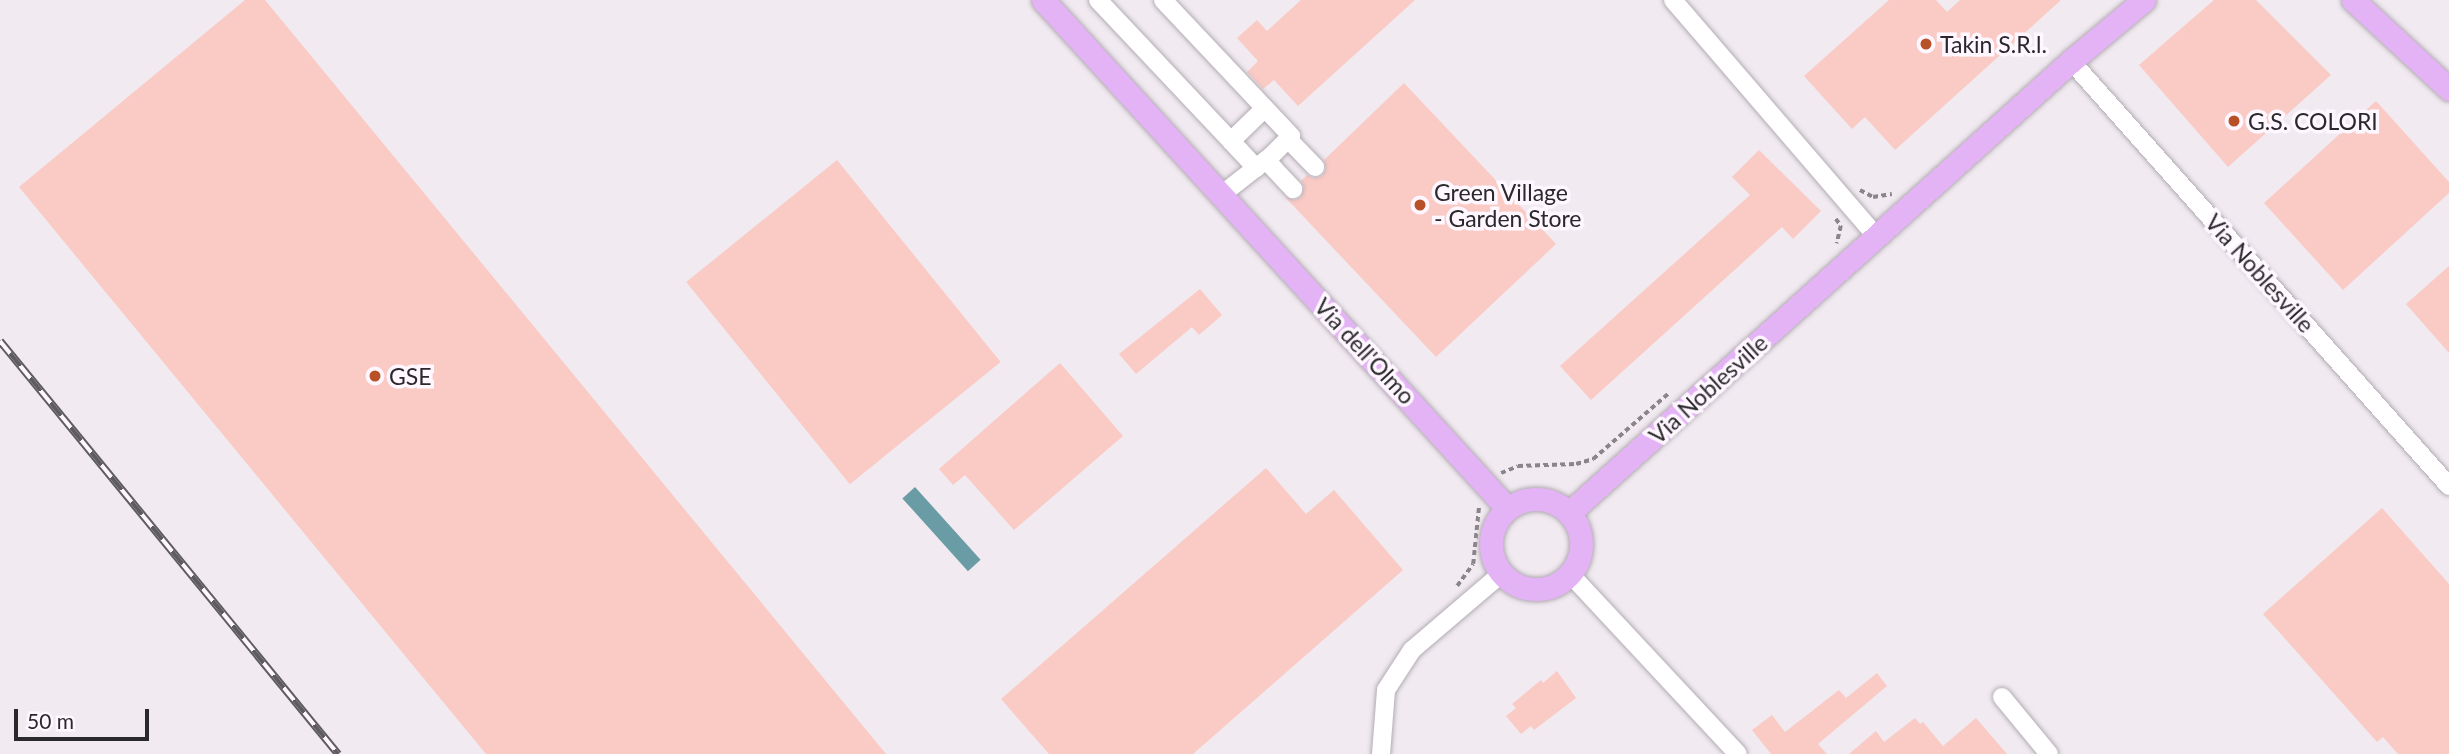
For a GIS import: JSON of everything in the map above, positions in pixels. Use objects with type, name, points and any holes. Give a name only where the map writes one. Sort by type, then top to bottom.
[{"type":"main road","name":"Via dell'Olmo","points":[[1043,0],[1508,509]]},
{"type":"main road","name":"Via Noblesville","points":[[1569,513],[2071,61],[2144,0]]},
{"type":"main road","points":[[2353,0],[2449,89]]},
{"type":"main road","points":[[1525,500],[1544,500],[1569,513],[1580,532],[1581,543],[1577,565],[1570,574],[1555,586],[1536,589],[1517,585],[1502,573],[1493,557],[1491,539],[1497,522],[1508,509],[1525,500]]},
{"type":"street","points":[[1098,0],[1231,141],[1293,189]]},
{"type":"street","points":[[1673,0],[1877,237]]},
{"type":"street","points":[[1169,2],[1291,136],[1221,195]]},
{"type":"street","name":"Via Noblesville","points":[[2071,61],[2449,486]]},
{"type":"street","points":[[1231,141],[1265,108]]},
{"type":"street","points":[[1288,139],[1315,167]]},
{"type":"street","points":[[1381,754],[1386,690],[1412,650],[1502,573]]},
{"type":"street","points":[[1570,574],[1738,754]]},
{"type":"street","points":[[2002,697],[2049,754]]},
{"type":"path","points":[[1833,213],[1841,226],[1835,246]]},
{"type":"path","points":[[1495,470],[1501,473],[1518,466],[1576,464],[1593,459],[1675,388]]},
{"type":"water","points":[[915,487],[981,560],[968,571],[902,498]]},
{"type":"building","name":"GSE","points":[[245,0],[265,0],[886,754],[486,754],[19,187]]},
{"type":"building","points":[[1301,0],[1415,0],[1298,106],[1274,80],[1263,89],[1247,72],[1258,61],[1237,38],[1257,20],[1267,31]]},
{"type":"building","name":"Takin S.R.l.","points":[[1889,0],[1936,0],[1947,12],[1960,0],[2061,0],[1895,150],[1865,117],[1852,129],[1804,76]]},
{"type":"building","name":"G.S. COLORI","points":[[2214,0],[2256,0],[2331,75],[2228,167],[2139,65]]},
{"type":"building","points":[[1404,83],[1556,244],[1436,357],[1285,197],[1295,200],[1301,197],[1304,187],[1301,181],[1307,175],[1313,178],[1322,176],[1326,169],[1324,160]]},
{"type":"building","points":[[2376,101],[2449,182],[2449,193],[2343,290],[2264,203]]},
{"type":"building","points":[[1759,150],[1821,211],[1793,239],[1782,227],[1591,400],[1560,366],[1750,195],[1732,177]]},
{"type":"building","points":[[837,160],[1001,362],[850,484],[686,282]]},
{"type":"building","points":[[2449,266],[2449,353],[2406,304]]},
{"type":"building","points":[[1200,289],[1222,315],[1199,335],[1192,327],[1136,374],[1119,354]]},
{"type":"building","points":[[1060,363],[1123,436],[1014,530],[965,475],[953,485],[939,469]]},
{"type":"building","points":[[1266,468],[1306,514],[1334,490],[1403,570],[1193,754],[1049,754],[1001,699]]},
{"type":"building","points":[[2382,508],[2449,584],[2449,754],[2398,754],[2383,737],[2377,742],[2263,614]]},
{"type":"building","points":[[1557,671],[1576,698],[1534,730],[1531,726],[1521,734],[1506,716],[1516,708],[1512,704],[1541,680],[1543,683]]},
{"type":"building","points":[[1877,673],[1887,686],[1818,744],[1827,754],[1771,754],[1752,730],[1772,715],[1785,732],[1839,690],[1846,698]]},
{"type":"building","points":[[1915,718],[1920,724],[1923,722],[1943,746],[1976,718],[2007,754],[1849,754],[1876,731],[1884,742]]},
{"type":"railway","points":[[0,341],[338,754]]},
{"type":"place","name":"Takin S.R.l.","points":[[1926,44]]},
{"type":"place","name":"G.S. COLORI","points":[[2234,121]]},
{"type":"place","name":"Green Village - Garden Store","points":[[1420,205]]},
{"type":"place","name":"GSE","points":[[375,376]]}]
